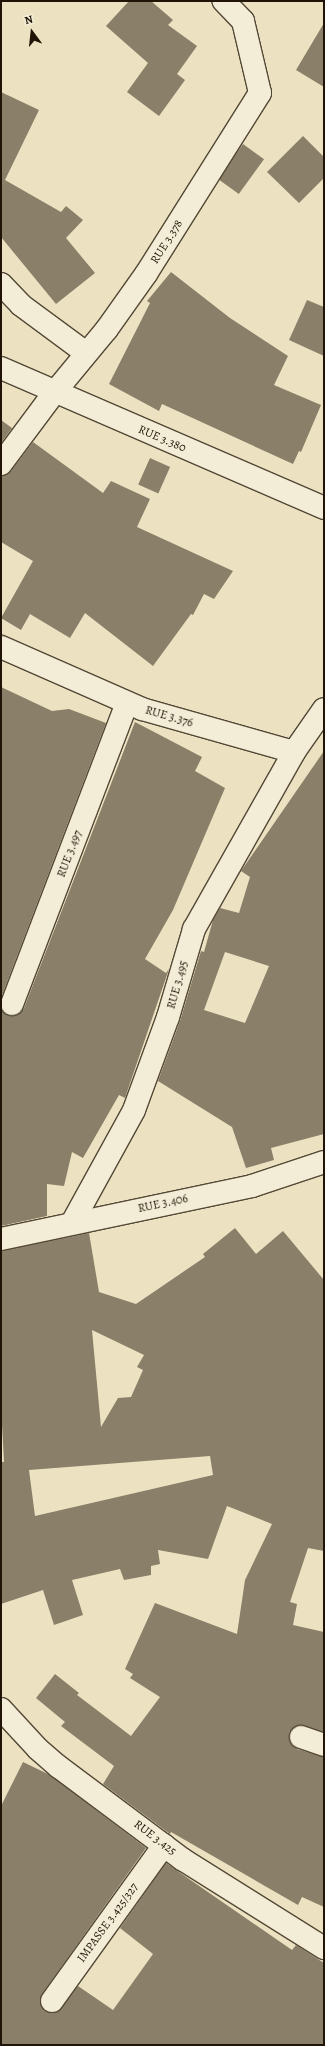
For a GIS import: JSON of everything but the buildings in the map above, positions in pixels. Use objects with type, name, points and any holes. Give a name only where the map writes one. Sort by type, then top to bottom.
[{"type":"street","name":"RUE 3.378","points":[[1,464],[54,393],[107,329],[146,274],[260,93],[243,21],[224,1]]},
{"type":"street","points":[[1,284],[21,305],[86,353]]},
{"type":"street","name":"RUE 3.380","points":[[1,368],[54,393],[324,508]]},
{"type":"street","name":"RUE 3.376","points":[[1,647],[127,703],[294,752]]},
{"type":"street","name":"RUE 3.497","points":[[12,1004],[127,703]]},
{"type":"street","points":[[294,752],[324,709]]},
{"type":"street","name":"RUE 3.495","points":[[72,1223],[134,1110],[168,1017],[194,928],[294,752]]},
{"type":"street","name":"RUE 3.406","points":[[1,1239],[252,1186],[324,1162]]},
{"type":"street","name":"RUE 3.425","points":[[1,1709],[43,1754],[164,1845],[324,1948]]},
{"type":"street","points":[[300,1737],[324,1745]]},
{"type":"street","name":"IMPASSE 3.425/327","points":[[52,2001],[164,1845]]}]
